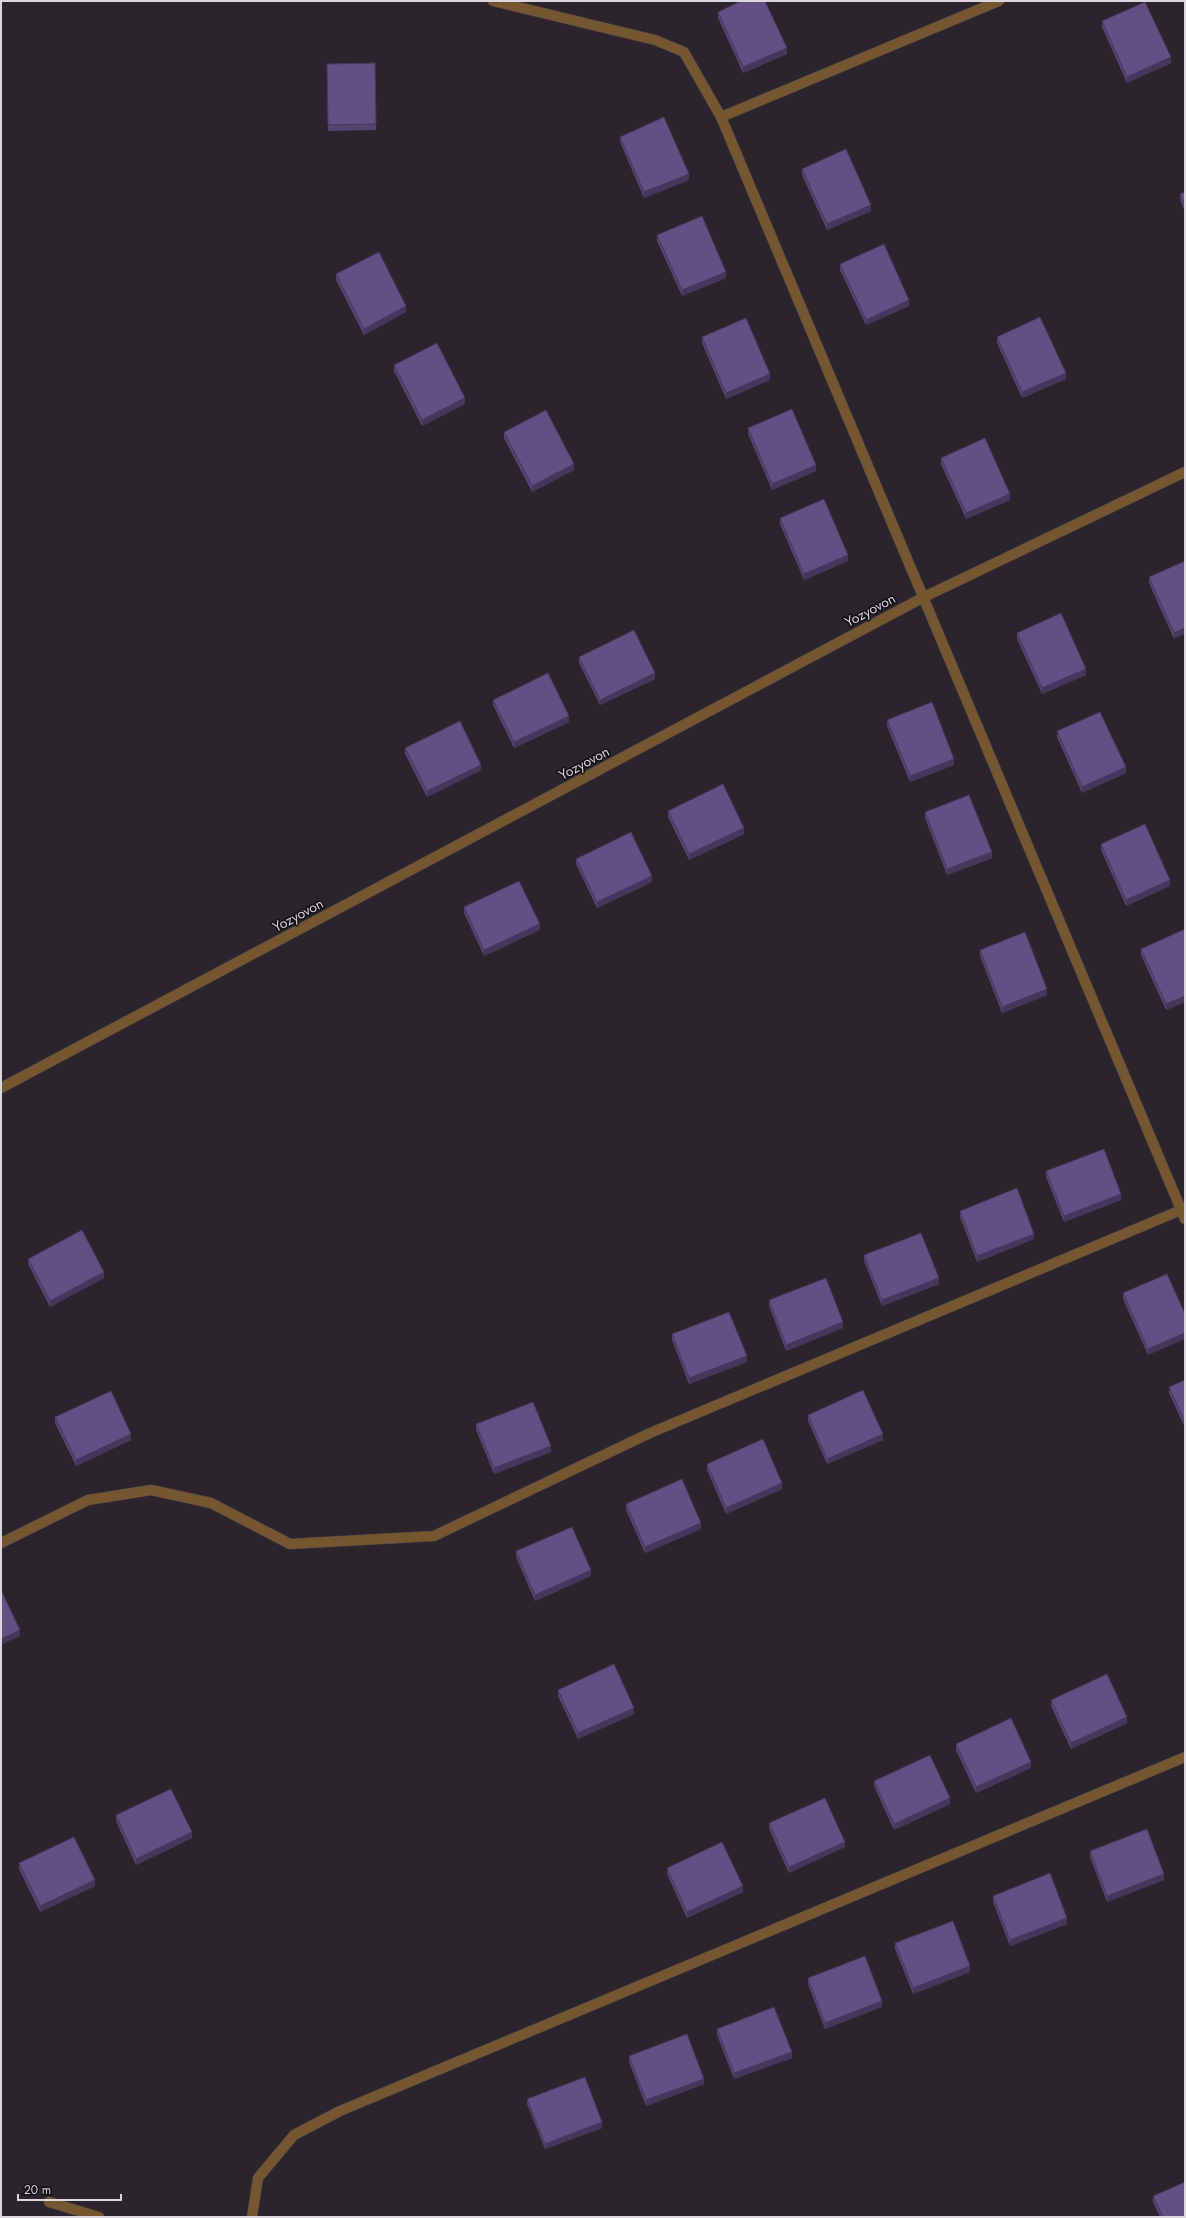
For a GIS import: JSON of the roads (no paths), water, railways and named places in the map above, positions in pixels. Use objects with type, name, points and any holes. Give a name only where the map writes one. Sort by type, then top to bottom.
[{"type":"street","points":[[493,1],[655,40],[684,52],[721,117],[1185,1220]]},
{"type":"street","points":[[721,117],[999,1]]},
{"type":"street","name":"Yozyovon","points":[[1,1088],[924,597],[1185,472]]},
{"type":"street","points":[[1,1543],[88,1500],[151,1490],[211,1503],[290,1544],[434,1536],[650,1433],[1181,1210]]},
{"type":"street","points":[[252,2217],[258,2178],[294,2135],[340,2111],[1185,1757]]},
{"type":"street","points":[[49,2202],[99,2217]]}]
